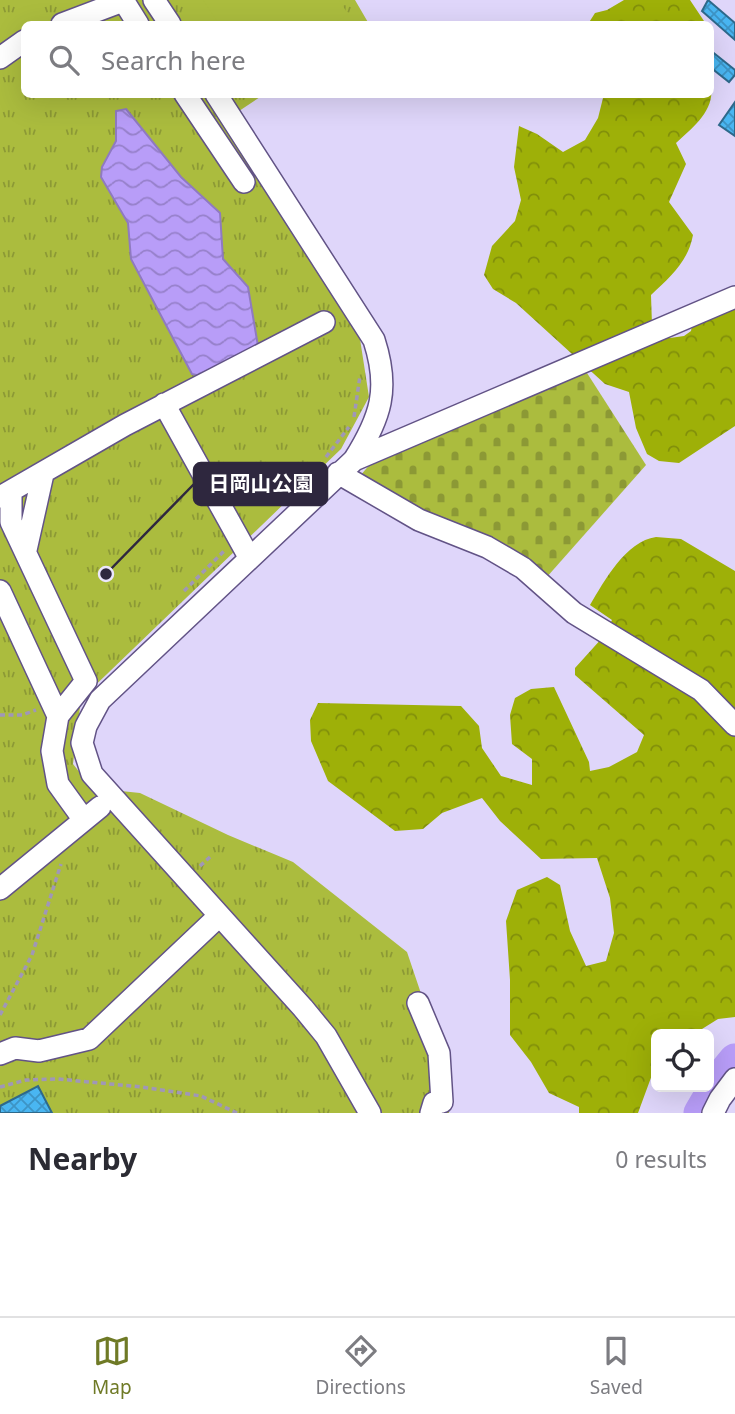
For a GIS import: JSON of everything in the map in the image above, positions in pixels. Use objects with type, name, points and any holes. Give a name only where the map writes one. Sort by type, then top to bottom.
[{"type":"street","points":[[70,21],[123,0],[136,21]]},
{"type":"street","points":[[154,0],[168,21]]},
{"type":"street","points":[[0,58],[21,43]]},
{"type":"street","points":[[188,98],[244,181]]},
{"type":"street","points":[[219,98],[374,340],[382,365],[383,385],[380,400],[367,439],[241,550],[100,699],[86,726],[82,743],[92,774],[188,877],[219,916],[326,1036],[370,1113]]},
{"type":"street","points":[[338,465],[735,297]]},
{"type":"street","points":[[51,712],[86,681],[11,522],[6,494],[164,404],[324,321]]},
{"type":"street","points":[[164,404],[241,550]]},
{"type":"street","points":[[338,465],[419,520],[487,547],[523,568],[574,613],[701,690],[735,725]]},
{"type":"street","points":[[26,550],[43,474]]},
{"type":"street","points":[[0,591],[51,712],[52,751],[58,783],[85,819],[0,889]]},
{"type":"street","points":[[0,1054],[15,1048],[39,1051],[89,1039],[219,916]]},
{"type":"street","points":[[418,1003],[439,1053],[442,1102],[434,1103],[431,1113]]},
{"type":"street","points":[[713,1113],[720,1098],[735,1079]]},
{"type":"path","points":[[338,465],[353,420],[361,369]]},
{"type":"path","points":[[178,597],[241,550]]},
{"type":"path","points":[[0,715],[51,712]]},
{"type":"path","points":[[0,1015],[32,955],[85,819]]},
{"type":"path","points":[[196,870],[210,857]]},
{"type":"path","points":[[0,1087],[26,1080],[58,1079],[130,1086],[201,1096],[237,1113]]},
{"type":"green space","points":[[0,0],[355,0],[367,21],[21,21],[21,98],[258,98],[221,123],[285,217],[360,339],[369,397],[341,449],[81,699],[73,764],[92,788],[140,793],[228,835],[293,862],[407,952],[435,1035],[449,1113],[0,1113]]},
{"type":"green space","points":[[203,0],[339,0],[348,14],[338,21],[217,21]]},
{"type":"green space","points":[[624,0],[690,0],[704,21],[590,21],[595,13],[607,10]]},
{"type":"green space","points":[[603,98],[710,98],[706,111],[676,143],[686,164],[669,202],[693,235],[683,261],[651,295],[652,325],[670,338],[684,336],[691,331],[694,314],[735,306],[735,426],[679,463],[659,461],[647,454],[636,428],[629,392],[605,384],[516,303],[493,289],[484,275],[492,246],[515,221],[521,200],[514,167],[519,126],[537,134],[563,152],[585,140],[598,118]]},
{"type":"green space","points":[[587,373],[646,465],[546,578],[359,477],[379,454]]},
{"type":"green space","points":[[656,537],[681,539],[735,571],[735,1017],[718,1019],[702,1029],[651,1029],[651,1078],[638,1113],[579,1113],[579,1107],[549,1093],[531,1062],[510,1035],[506,921],[517,890],[547,877],[560,885],[570,931],[586,966],[606,961],[614,933],[610,898],[597,858],[541,859],[500,821],[482,798],[442,813],[423,829],[395,831],[328,781],[311,741],[310,720],[318,703],[461,706],[479,726],[482,748],[501,776],[532,785],[532,759],[512,744],[510,715],[515,698],[531,689],[554,687],[589,762],[590,771],[609,767],[637,752],[644,735],[575,675],[575,668],[603,637],[612,620],[590,605],[617,564],[645,540]]},
{"type":"water","points":[[126,109],[181,177],[220,213],[223,259],[248,287],[258,346],[201,376],[192,374],[131,259],[128,223],[101,177],[102,167],[116,141],[116,111]]},
{"type":"building","points":[[708,0],[735,23],[735,40],[714,21],[702,11]]},
{"type":"building","points":[[714,53],[735,70],[735,75],[729,82],[714,70]]},
{"type":"building","points":[[735,102],[735,136],[719,125]]},
{"type":"building","points":[[38,1086],[52,1113],[0,1113],[0,1106]]},
{"type":"waterway","points":[[700,1113],[721,1077],[735,1060]]},
{"type":"place","name":"日岡山公園","points":[[106,574]]}]
